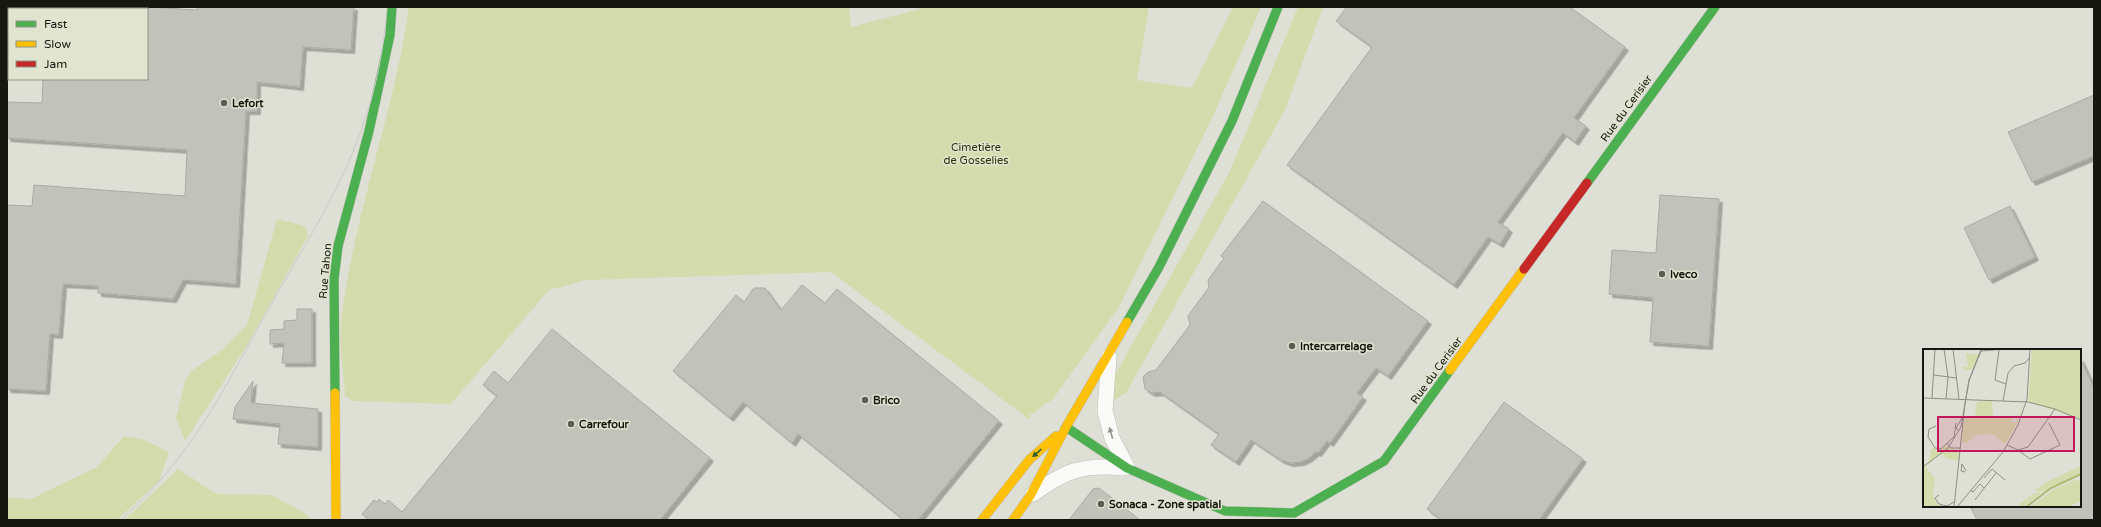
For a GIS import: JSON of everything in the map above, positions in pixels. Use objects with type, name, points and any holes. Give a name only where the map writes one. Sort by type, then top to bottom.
[{"type":"street","name":"Rue Tahon","points":[[336,520],[334,279],[338,246],[370,131],[390,35],[392,7]]},
{"type":"street","points":[[1013,520],[1030,496],[1066,427],[1159,267],[1232,121],[1278,7]]},
{"type":"street","name":"Rue du Cerisier","points":[[1066,427],[1127,468],[1226,511],[1294,513],[1384,461],[1715,7]]},
{"type":"street","points":[[1109,353],[1105,411],[1112,438],[1127,468]]},
{"type":"street","points":[[982,520],[1029,460],[1066,427]]},
{"type":"street","points":[[1030,496],[1057,477],[1084,467],[1101,465],[1127,468]]},
{"type":"green space","name":"Cimetière de Gosselies","points":[[409,7],[849,7],[851,27],[928,7],[1149,7],[1137,80],[1192,88],[1233,7],[1261,7],[1214,114],[1119,307],[1053,399],[1030,415],[1030,420],[831,272],[587,280],[549,290],[451,404],[353,401],[345,396],[340,329],[347,281],[364,203],[394,86]]},
{"type":"green space","points":[[1298,7],[1323,7],[1285,110],[1126,393],[1113,401],[1107,389],[1230,171]]},
{"type":"green space","points":[[277,219],[305,226],[308,236],[246,347],[185,441],[176,418],[185,381],[190,372],[222,350],[247,325]]},
{"type":"green space","points":[[124,436],[145,440],[169,452],[159,481],[117,520],[7,520],[7,497],[31,499],[97,467]]},
{"type":"green space","points":[[178,469],[217,494],[272,495],[304,513],[313,520],[124,520]]},
{"type":"building","points":[[198,7],[354,7],[351,50],[303,47],[300,87],[257,82],[257,111],[246,111],[236,284],[183,280],[173,299],[98,293],[98,286],[63,284],[59,335],[50,334],[46,391],[7,389],[7,205],[32,206],[34,185],[185,196],[187,150],[7,138],[7,102],[42,103],[43,80],[148,80],[147,8],[197,10]]},
{"type":"building","points":[[1347,7],[1570,7],[1625,47],[1574,118],[1586,126],[1575,142],[1563,133],[1498,222],[1509,229],[1500,244],[1488,237],[1454,285],[1287,165],[1372,47],[1336,21]]},
{"type":"building","points":[[2094,95],[2094,156],[2032,182],[2008,132]]},
{"type":"building","name":"Iveco","points":[[1660,195],[1719,199],[1709,346],[1650,342],[1653,298],[1609,294],[1612,250],[1656,253]]},
{"type":"building","name":"Intercarrelage","points":[[1263,201],[1428,321],[1388,376],[1376,368],[1357,393],[1363,397],[1330,443],[1327,441],[1318,453],[1316,452],[1301,462],[1290,463],[1281,460],[1251,440],[1236,462],[1211,445],[1219,434],[1160,392],[1152,393],[1145,389],[1143,377],[1148,372],[1156,370],[1190,325],[1188,316],[1209,287],[1208,280],[1224,258],[1221,256]]},
{"type":"building","points":[[2010,206],[2035,257],[1989,280],[1964,228]]},
{"type":"building","name":"Brico","points":[[802,285],[825,303],[837,289],[999,421],[918,520],[904,520],[798,434],[792,443],[743,402],[730,418],[673,371],[736,295],[744,302],[754,288],[765,288],[781,310]]},
{"type":"building","points":[[297,309],[312,309],[312,363],[282,363],[284,343],[270,344],[270,330],[284,329],[284,321],[297,320]]},
{"type":"building","name":"Carrefour","points":[[552,329],[710,458],[660,520],[369,520],[362,514],[374,500],[377,502],[379,499],[385,504],[388,500],[402,512],[497,396],[483,385],[494,371],[508,383]]},
{"type":"building","points":[[2081,360],[2094,388],[2094,520],[1977,520],[1970,507],[2081,507]]},
{"type":"building","points":[[253,381],[251,403],[318,409],[318,447],[278,444],[280,424],[233,419],[235,407]]},
{"type":"building","points":[[1504,402],[1583,459],[1539,520],[1442,520],[1427,509]]},
{"type":"building","name":"Sonaca - Zone spatial","points":[[1099,488],[1140,520],[1069,520],[1093,489]]},
{"type":"tram line","points":[[121,520],[167,473],[205,421],[331,199],[352,154],[371,101],[384,38],[387,7]]},
{"type":"traffic: fast","points":[[335,393],[334,279],[338,246],[369,131],[390,35],[392,7]]},
{"type":"traffic: fast","points":[[1127,322],[1159,267],[1232,121],[1278,7]]},
{"type":"traffic: fast","points":[[1587,183],[1715,7]]},
{"type":"traffic: fast","points":[[1066,427],[1127,468],[1225,511],[1294,513],[1384,461],[1450,370]]},
{"type":"traffic: slow","points":[[1450,370],[1524,269]]},
{"type":"traffic: slow","points":[[1013,520],[1030,496],[1066,427],[1127,322]]},
{"type":"traffic: slow","points":[[335,393],[336,520]]},
{"type":"traffic: slow","points":[[982,520],[1029,460],[1056,436]]},
{"type":"traffic: jam","points":[[1524,269],[1587,183]]},
{"type":"place","name":"Lefort","points":[[224,103]]},
{"type":"place","name":"Iveco","points":[[1662,274]]},
{"type":"place","name":"Intercarrelage","points":[[1292,346]]},
{"type":"place","name":"Brico","points":[[865,400]]},
{"type":"place","name":"Carrefour","points":[[571,424]]},
{"type":"place","name":"Sonaca - Zone spatial","points":[[1101,504]]}]
